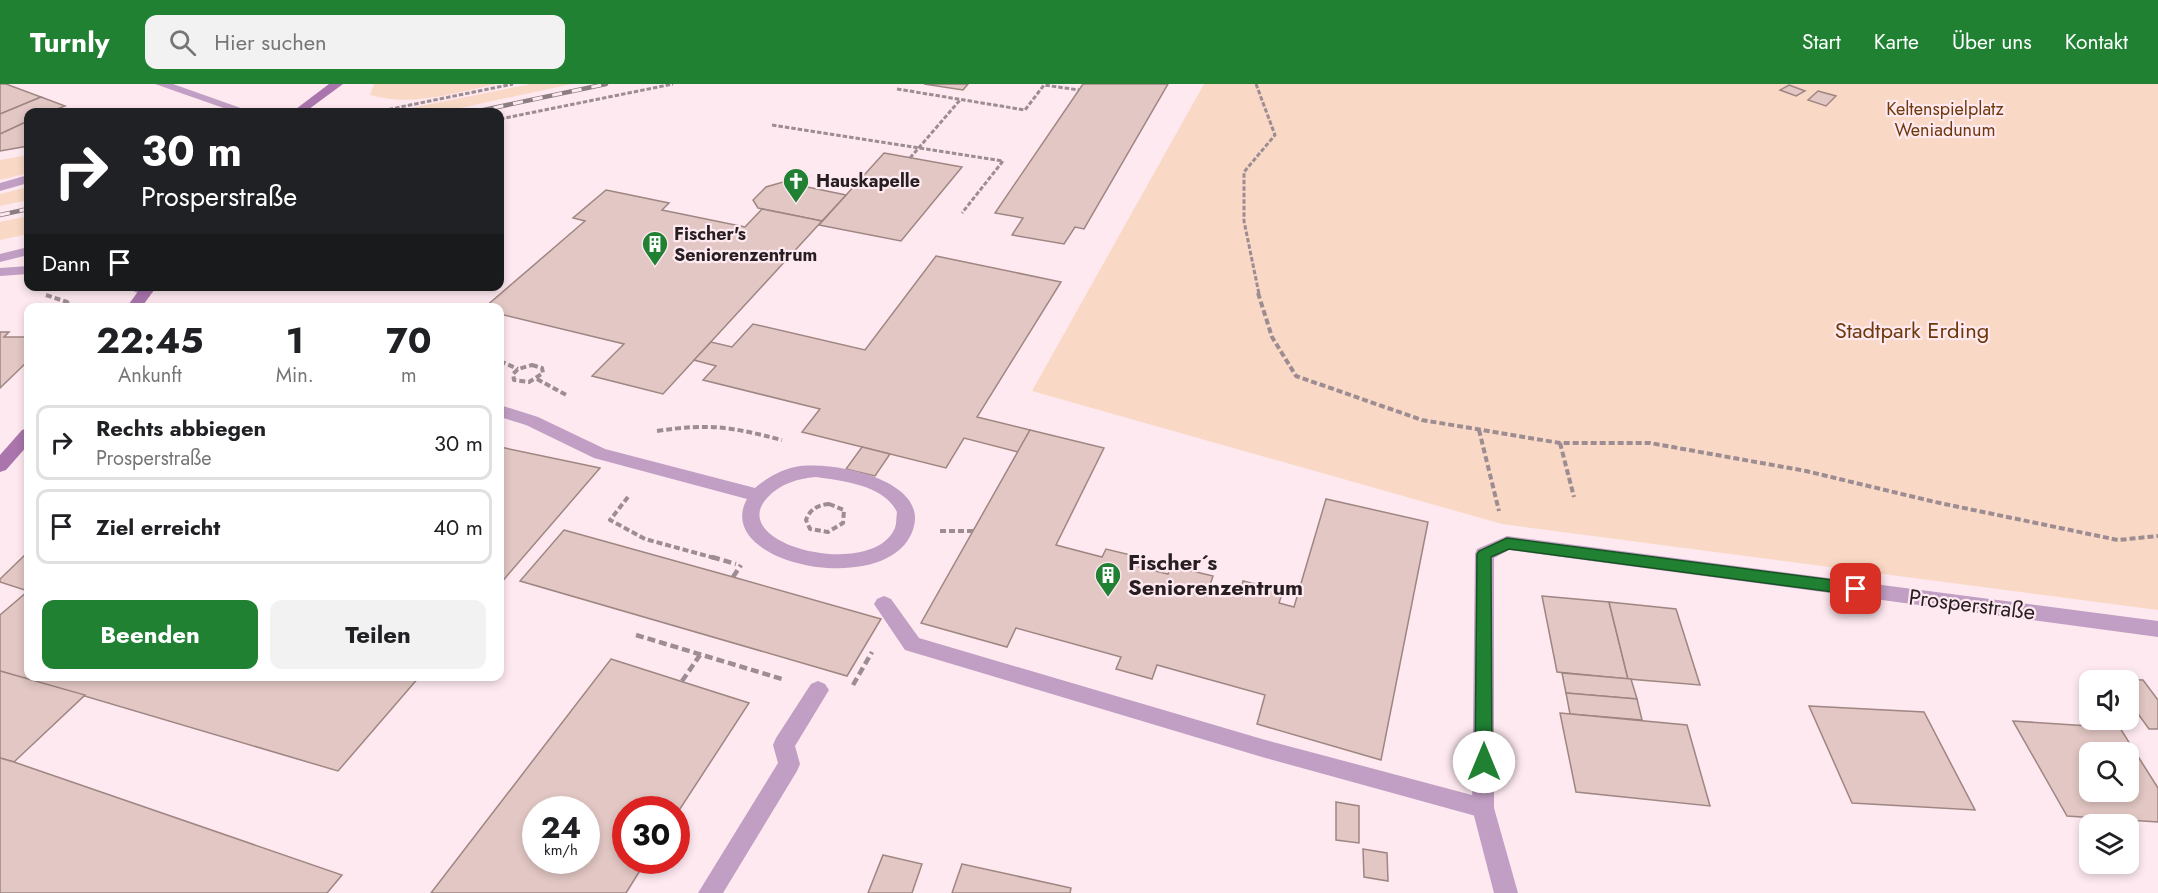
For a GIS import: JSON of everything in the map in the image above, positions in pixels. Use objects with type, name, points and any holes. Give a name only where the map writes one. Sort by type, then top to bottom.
[{"type":"street","points":[[161,84],[234,108]]},
{"type":"street","points":[[304,108],[337,84]]},
{"type":"street","points":[[0,187],[24,180]]},
{"type":"street","points":[[0,258],[24,252]]},
{"type":"street","points":[[0,272],[24,270]]},
{"type":"street","points":[[504,412],[532,421],[600,454],[758,495]]},
{"type":"street","points":[[0,466],[24,439]]},
{"type":"street","points":[[816,471],[880,485],[895,494],[905,507],[906,515],[906,523],[900,538],[885,552],[864,561],[842,563],[774,546],[759,537],[750,524],[751,508],[758,495],[775,481],[792,474],[816,471]]},
{"type":"street","points":[[1506,893],[1483,808],[1484,554],[1507,543]]},
{"type":"street","name":"Prosperstraße","points":[[1507,543],[2158,629]]},
{"type":"street","points":[[890,612],[912,644],[1262,748],[1483,808]]},
{"type":"street","points":[[710,893],[789,764],[784,745],[818,690]]},
{"type":"path","points":[[396,108],[513,84]]},
{"type":"path","points":[[504,118],[673,84]]},
{"type":"path","points":[[1256,84],[1275,135],[1244,172],[1244,221],[1253,275],[1272,337],[1296,376],[1422,420],[1560,443],[1650,443],[1806,471],[1935,502],[2118,540],[2158,536]]},
{"type":"path","points":[[897,89],[1025,110],[1044,85],[1079,90]]},
{"type":"path","points":[[910,158],[960,100]]},
{"type":"path","points":[[772,125],[1003,161],[962,213]]},
{"type":"path","points":[[504,363],[518,369]]},
{"type":"path","points":[[532,364],[540,366],[543,373],[537,379],[516,382],[513,374],[518,369],[532,364]]},
{"type":"path","points":[[537,379],[568,396]]},
{"type":"path","points":[[650,431],[698,425],[730,427],[768,434],[805,450],[816,471]]},
{"type":"path","points":[[1479,430],[1507,543]]},
{"type":"path","points":[[1560,443],[1574,497]]},
{"type":"path","points":[[650,467],[610,520],[645,539],[751,568]]},
{"type":"path","points":[[829,504],[841,507],[846,515],[840,527],[822,533],[810,529],[806,520],[807,515],[816,507],[829,504]]},
{"type":"path","points":[[733,578],[741,565]]},
{"type":"path","points":[[636,635],[845,699],[882,635],[890,612]]},
{"type":"path","points":[[682,681],[700,655]]},
{"type":"green space","points":[[374,84],[497,84],[449,95],[402,100],[370,95]]},
{"type":"green space","points":[[531,84],[572,84],[461,108],[410,108]]},
{"type":"green space","name":"Stadtpark Erding","points":[[1204,84],[2158,84],[2158,610],[1502,524],[1032,391]]},
{"type":"green space","points":[[24,156],[24,174],[0,180],[0,160]]},
{"type":"green space","points":[[24,188],[24,201],[0,206],[0,194]]},
{"type":"green space","points":[[24,217],[24,235],[0,240],[0,222]]},
{"type":"building","points":[[0,84],[6,84],[41,97],[0,114]]},
{"type":"building","points":[[924,84],[968,84],[963,90]]},
{"type":"building","points":[[1083,84],[1168,84],[1084,229],[1075,227],[1064,244],[1012,235],[1023,218],[995,213]]},
{"type":"building","points":[[1789,85],[1805,91],[1796,96],[1780,90]]},
{"type":"building","points":[[1818,91],[1836,96],[1826,106],[1808,100]]},
{"type":"building","points":[[41,97],[65,106],[24,108],[24,123],[0,134],[0,114]]},
{"type":"building","points":[[24,123],[24,147],[0,151],[0,134]]},
{"type":"building","points":[[884,153],[962,167],[901,241],[819,225]]},
{"type":"building","name":"Hauskapelle","points":[[783,182],[846,195],[822,221],[758,208],[753,200],[766,187]]},
{"type":"building","name":"Fischer's Seniorenzentrum","points":[[606,190],[669,203],[662,210],[745,227],[762,209],[822,221],[663,394],[592,376],[624,344],[504,315],[504,303],[490,303],[585,221],[573,218]]},
{"type":"building","points":[[936,256],[1061,282],[977,417],[1030,430],[1018,452],[964,438],[946,468],[802,432],[820,409],[703,380],[716,366],[694,360],[711,342],[732,347],[753,324],[865,350]]},
{"type":"building","points":[[0,332],[9,332],[4,337],[24,337],[24,365],[0,388]]},
{"type":"building","name":"Fischer´s Seniorenzentrum","points":[[1030,430],[1104,448],[1056,545],[1102,557],[1106,549],[1143,558],[1139,567],[1168,574],[1171,566],[1213,576],[1210,585],[1240,593],[1243,581],[1283,591],[1279,603],[1294,607],[1326,499],[1428,522],[1381,760],[1257,724],[1265,695],[1157,665],[1152,679],[1116,669],[1121,657],[1016,628],[1007,647],[921,623]]},
{"type":"building","points":[[862,447],[890,454],[875,476],[846,469]]},
{"type":"building","points":[[504,448],[600,468],[504,579]]},
{"type":"building","points":[[564,530],[881,619],[847,676],[520,581]]},
{"type":"building","points":[[24,556],[24,590],[0,582],[0,579]]},
{"type":"building","points":[[24,594],[24,678],[0,671],[0,615]]},
{"type":"building","points":[[1542,596],[1609,602],[1628,679],[1557,672]]},
{"type":"building","points":[[1609,602],[1676,609],[1700,685],[1628,679]]},
{"type":"building","points":[[611,659],[749,703],[688,796],[612,796],[612,874],[638,874],[626,893],[431,893]]},
{"type":"building","points":[[0,671],[24,678],[24,681],[35,681],[85,695],[14,762],[0,758]]},
{"type":"building","points":[[1562,673],[1631,679],[1637,699],[1566,693]]},
{"type":"building","points":[[2139,680],[2143,680],[2158,700],[2158,729],[2149,729],[2139,715]]},
{"type":"building","points":[[34,681],[416,681],[338,771]]},
{"type":"building","points":[[1566,693],[1637,699],[1642,720],[1570,714]]},
{"type":"building","points":[[1809,706],[1924,712],[1975,810],[1852,803]]},
{"type":"building","points":[[1560,713],[1687,725],[1710,806],[1576,792]]},
{"type":"building","points":[[2013,721],[2079,725],[2079,730],[2121,730],[2129,742],[2079,742],[2079,802],[2139,802],[2139,758],[2158,788],[2158,822],[2139,821],[2139,814],[2079,814],[2079,817],[2067,816]]},
{"type":"building","points":[[0,758],[342,875],[327,893],[0,893]]},
{"type":"building","points":[[1336,802],[1359,806],[1359,843],[1336,840]]},
{"type":"building","points":[[1363,849],[1387,853],[1388,881],[1364,877]]},
{"type":"building","points":[[883,855],[922,864],[912,893],[868,893]]},
{"type":"building","points":[[962,864],[1071,888],[1070,893],[952,893]]},
{"type":"railway","points":[[493,108],[606,84]]},
{"type":"railway","points":[[0,215],[24,210]]},
{"type":"place","name":"Hauskapelle","points":[[796,204]]},
{"type":"place","name":"Fischer's Seniorenzentrum","points":[[655,267]]},
{"type":"place","name":"Fischer´s Seniorenzentrum","points":[[1108,598]]},
{"type":"route","points":[[1484,762],[1484,554],[1507,543],[1856,589]]},
{"type":"park label","name":"Keltenspielplatz Weniadunum","points":[[1945,120]]}]
